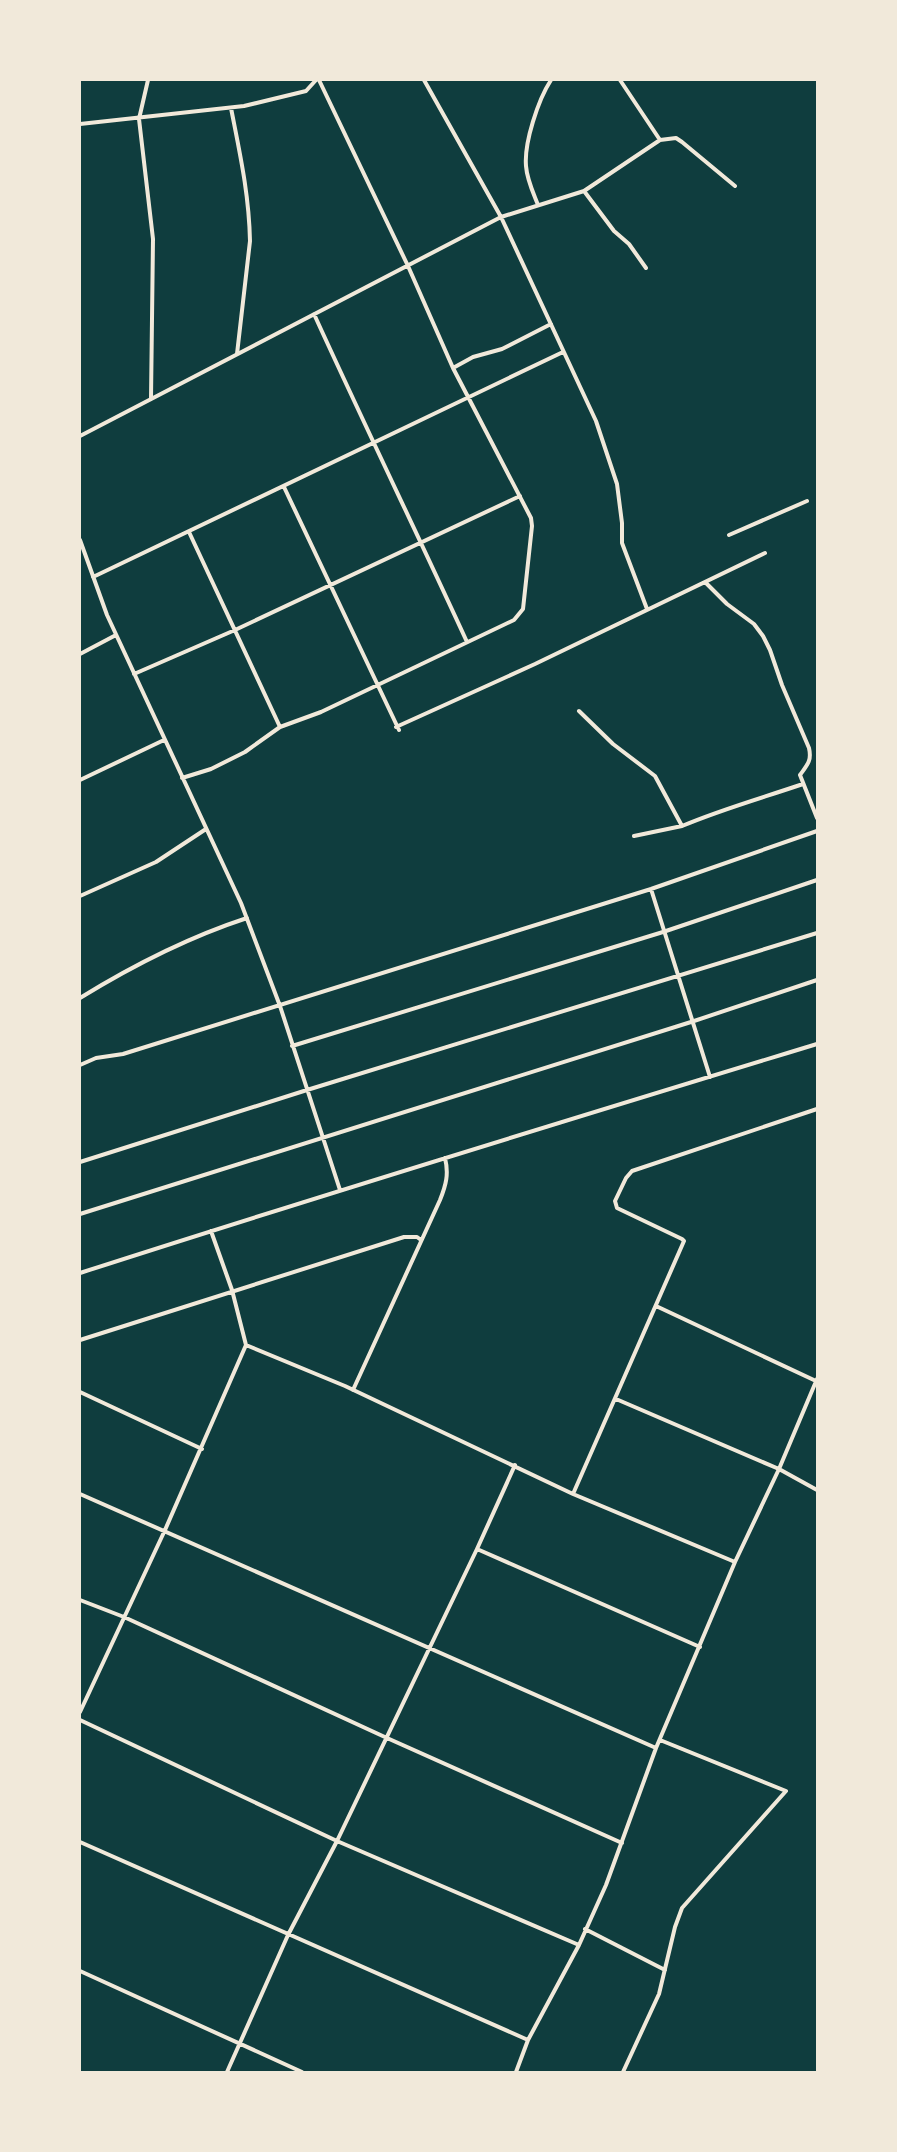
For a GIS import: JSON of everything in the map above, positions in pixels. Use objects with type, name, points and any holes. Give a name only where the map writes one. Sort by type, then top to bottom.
[{"type":"street","points":[[148,80],[139,119],[153,239],[151,399]]},
{"type":"street","points":[[80,124],[139,119],[231,108],[306,91],[317,80],[408,266],[453,368],[532,522],[523,609],[514,620],[321,712],[280,727],[245,752],[211,769],[182,778]]},
{"type":"street","points":[[424,80],[501,217],[596,421],[610,460],[621,504],[622,543],[647,609]]},
{"type":"street","points":[[538,205],[529,181],[526,165],[534,118],[544,90],[551,80]]},
{"type":"street","points":[[620,80],[660,140]]},
{"type":"street","points":[[231,108],[246,185],[250,241],[237,354]]},
{"type":"street","points":[[80,436],[501,217],[584,191],[660,140],[676,138],[735,186]]},
{"type":"street","points":[[584,191],[614,231],[629,244],[646,268]]},
{"type":"street","points":[[314,314],[372,444],[421,542],[467,642]]},
{"type":"street","points":[[453,368],[473,357],[502,349],[551,324]]},
{"type":"street","points":[[93,577],[284,487],[563,352]]},
{"type":"street","points":[[284,487],[397,728],[535,664],[765,553]]},
{"type":"street","points":[[134,674],[235,630],[330,584],[520,496]]},
{"type":"street","points":[[729,535],[808,501]]},
{"type":"street","points":[[189,532],[280,727]]},
{"type":"street","points":[[81,543],[116,635],[247,918],[280,1006],[340,1190]]},
{"type":"street","points":[[704,582],[727,604],[754,624],[770,650],[782,685],[809,748],[811,757],[809,763],[800,774],[817,818]]},
{"type":"street","points":[[80,654],[116,635]]},
{"type":"street","points":[[579,711],[613,744],[655,776],[682,826]]},
{"type":"street","points":[[80,780],[164,740]]},
{"type":"street","points":[[634,836],[682,826],[714,812],[739,806],[803,784]]},
{"type":"street","points":[[80,896],[156,862],[206,829]]},
{"type":"street","points":[[80,1065],[96,1058],[123,1054],[280,1006],[651,889],[817,830]]},
{"type":"street","points":[[292,1046],[663,932],[817,880]]},
{"type":"street","points":[[651,889],[691,1022],[710,1077]]},
{"type":"street","points":[[80,998],[111,979],[172,949],[247,918]]},
{"type":"street","points":[[80,1162],[307,1090],[817,933]]},
{"type":"street","points":[[80,1214],[691,1022],[817,980]]},
{"type":"street","points":[[80,1273],[340,1190],[817,1044]]},
{"type":"street","points":[[573,1494],[616,1399],[684,1241],[617,1208],[615,1200],[628,1175],[632,1171],[817,1109]]},
{"type":"street","points":[[353,1390],[440,1200],[448,1178],[445,1158]]},
{"type":"street","points":[[80,1712],[202,1449],[246,1345],[232,1290],[211,1231]]},
{"type":"street","points":[[80,1340],[232,1290],[404,1237],[417,1237],[421,1240]]},
{"type":"street","points":[[516,2072],[528,2040],[579,1945],[606,1885],[656,1748],[735,1562],[779,1469],[817,1380],[656,1306]]},
{"type":"street","points":[[246,1345],[353,1390],[515,1465],[573,1494],[735,1562]]},
{"type":"street","points":[[80,1392],[202,1449]]},
{"type":"street","points":[[616,1399],[779,1469],[817,1490]]},
{"type":"street","points":[[227,2072],[288,1935],[337,1841],[387,1738],[477,1549],[515,1465]]},
{"type":"street","points":[[80,1494],[165,1530],[656,1748]]},
{"type":"street","points":[[477,1549],[700,1647]]},
{"type":"street","points":[[80,1600],[124,1617],[387,1738],[622,1843]]},
{"type":"street","points":[[80,1720],[337,1841],[579,1945]]},
{"type":"street","points":[[623,2072],[659,1994],[675,1927],[682,1908],[786,1791],[660,1740]]},
{"type":"street","points":[[80,1842],[528,2040]]},
{"type":"street","points":[[585,1929],[665,1970]]},
{"type":"street","points":[[80,1971],[302,2072]]}]
